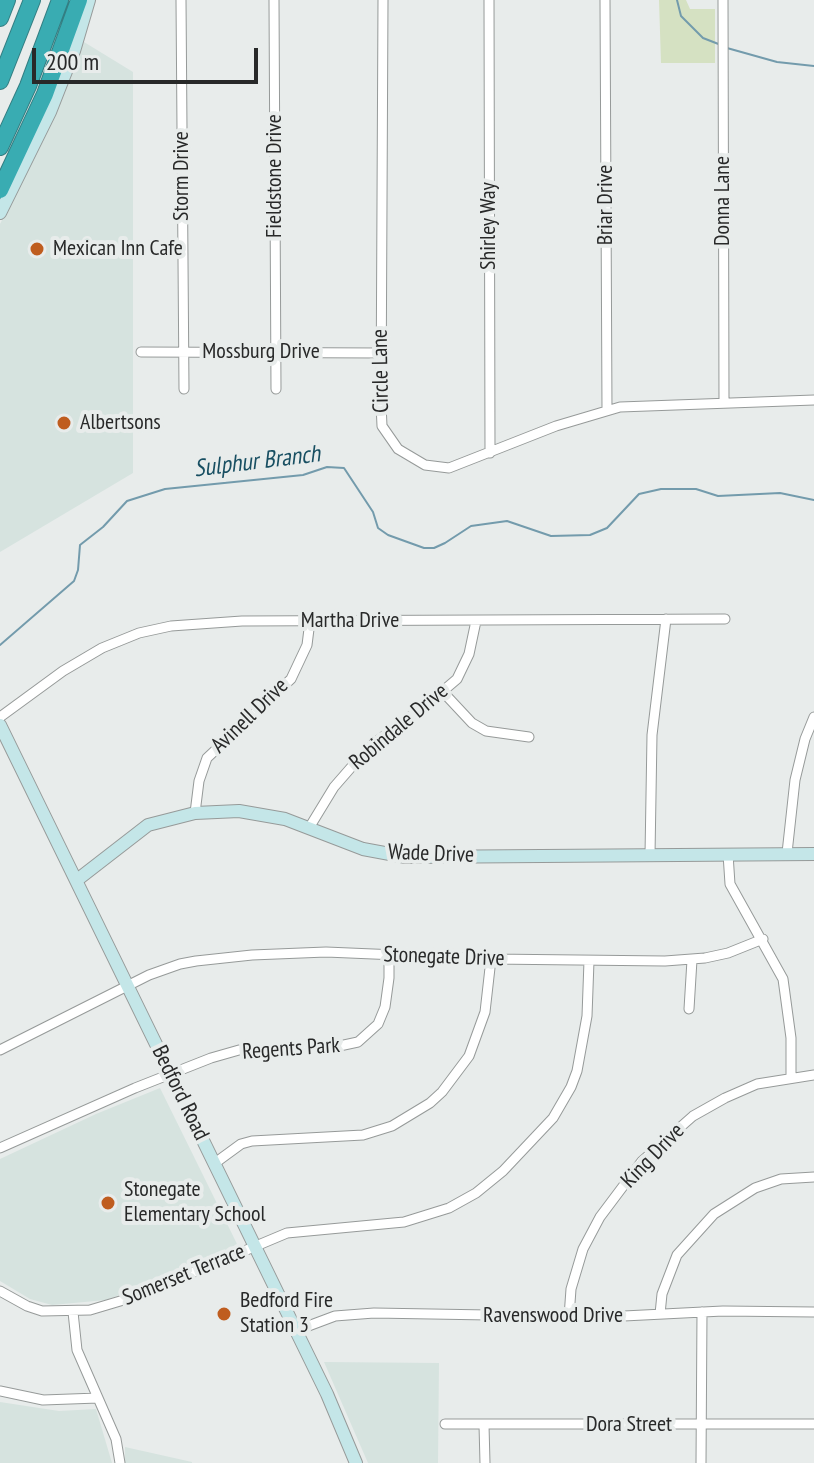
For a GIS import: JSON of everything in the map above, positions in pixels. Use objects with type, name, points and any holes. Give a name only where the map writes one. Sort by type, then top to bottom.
[{"type":"highway","points":[[0,18],[7,0]]},
{"type":"highway","points":[[1,80],[32,0]]},
{"type":"highway","points":[[0,147],[28,86],[60,0]]},
{"type":"highway","points":[[0,190],[41,105],[79,0]]},
{"type":"main road","points":[[0,213],[50,112],[74,51],[89,0]]},
{"type":"main road","name":"Bedford Road","points":[[0,725],[256,1247],[344,1430],[356,1463]]},
{"type":"main road","name":"Wade Drive","points":[[77,880],[148,825],[195,813],[257,813],[309,828],[363,849],[406,857],[814,854]]},
{"type":"street","name":"Storm Drive","points":[[181,0],[184,389]]},
{"type":"street","name":"Fieldstone Drive","points":[[274,0],[276,389]]},
{"type":"street","name":"Circle Lane","points":[[383,0],[382,426],[398,449],[425,465],[441,468],[607,410],[650,404],[814,400]]},
{"type":"street","name":"Shirley Way","points":[[489,0],[490,453]]},
{"type":"street","name":"Briar Drive","points":[[605,0],[607,410]]},
{"type":"street","name":"Donna Lane","points":[[723,0],[724,403]]},
{"type":"street","name":"Mossburg Drive","points":[[141,352],[380,353]]},
{"type":"street","points":[[650,855],[652,735],[666,619]]},
{"type":"street","name":"Martha Drive","points":[[0,717],[63,671],[102,648],[139,633],[204,622],[725,619]]},
{"type":"street","name":"Avinell Drive","points":[[195,813],[199,781],[207,758],[291,679],[307,645],[310,621]]},
{"type":"street","name":"Robindale Drive","points":[[309,828],[334,787],[368,748],[443,692],[462,673],[476,621]]},
{"type":"street","points":[[443,692],[472,723],[486,731],[529,737]]},
{"type":"street","points":[[787,853],[795,780],[814,717]]},
{"type":"street","points":[[728,854],[730,884],[783,979],[791,1077]]},
{"type":"street","name":"Stonegate Drive","points":[[0,1050],[167,968],[196,961],[288,953],[589,961],[692,960],[728,953],[763,939]]},
{"type":"street","name":"Regents Park","points":[[0,1148],[171,1073],[239,1050],[330,1048],[358,1042],[378,1024],[385,1007],[389,955]]},
{"type":"street","points":[[215,1163],[241,1144],[252,1141],[363,1135],[392,1126],[430,1103],[469,1056],[485,1012],[491,959]]},
{"type":"street","points":[[689,1009],[692,960]]},
{"type":"street","name":"Somerset Terrace","points":[[0,1291],[42,1311],[90,1310],[137,1296],[275,1237],[303,1229],[387,1224],[419,1218],[449,1208],[476,1193],[503,1171],[553,1118],[571,1087],[587,1016],[589,961]]},
{"type":"street","name":"King Drive","points":[[569,1317],[571,1289],[583,1249],[600,1217],[642,1161],[693,1116],[725,1098],[757,1084],[814,1075]]},
{"type":"street","points":[[660,1314],[662,1294],[677,1255],[714,1214],[755,1188],[781,1179],[814,1177]]},
{"type":"street","points":[[73,1312],[77,1350],[116,1439],[120,1463]]},
{"type":"street","points":[[701,1463],[702,1312]]},
{"type":"street","name":"Ravenswood Drive","points":[[295,1331],[335,1316],[362,1314],[569,1317],[814,1312]]},
{"type":"street","points":[[0,1391],[43,1400],[98,1398]]},
{"type":"street","name":"Dora Street","points":[[445,1424],[814,1424]]},
{"type":"street","points":[[484,1425],[485,1463]]},
{"type":"shaded area","points":[[84,42],[133,72],[133,473],[0,552],[0,224],[39,147]]},
{"type":"shaded area","name":"Stonegate Elementary School","points":[[160,1088],[238,1246],[106,1300],[52,1305],[30,1299],[0,1281],[0,1159]]},
{"type":"shaded area","points":[[324,1362],[439,1363],[438,1463],[368,1463]]},
{"type":"shaded area","points":[[0,1402],[59,1411],[96,1409],[112,1463],[0,1463]]},
{"type":"shaded area","points":[[125,1447],[192,1462],[192,1463],[125,1463]]},
{"type":"green space","points":[[659,0],[686,0],[690,9],[715,9],[715,63],[661,63]]},
{"type":"waterway","points":[[677,0],[681,16],[703,38],[721,45]]},
{"type":"waterway","points":[[727,48],[777,62],[814,66]]},
{"type":"waterway","name":"Sulphur Branch","points":[[0,645],[74,581],[80,545],[103,527],[127,501],[165,489],[303,475],[327,467],[344,468],[373,512],[378,528],[388,535],[424,548],[445,543],[471,526],[507,521],[551,536],[590,535],[607,528],[639,494],[661,489],[696,489],[718,496],[780,493],[814,500]]},
{"type":"place","name":"Mexican Inn Cafe","points":[[37,249]]},
{"type":"place","name":"Albertsons","points":[[64,423]]},
{"type":"place","name":"Stonegate Elementary School","points":[[108,1203]]},
{"type":"place","name":"Bedford Fire Station 3","points":[[224,1314]]}]
